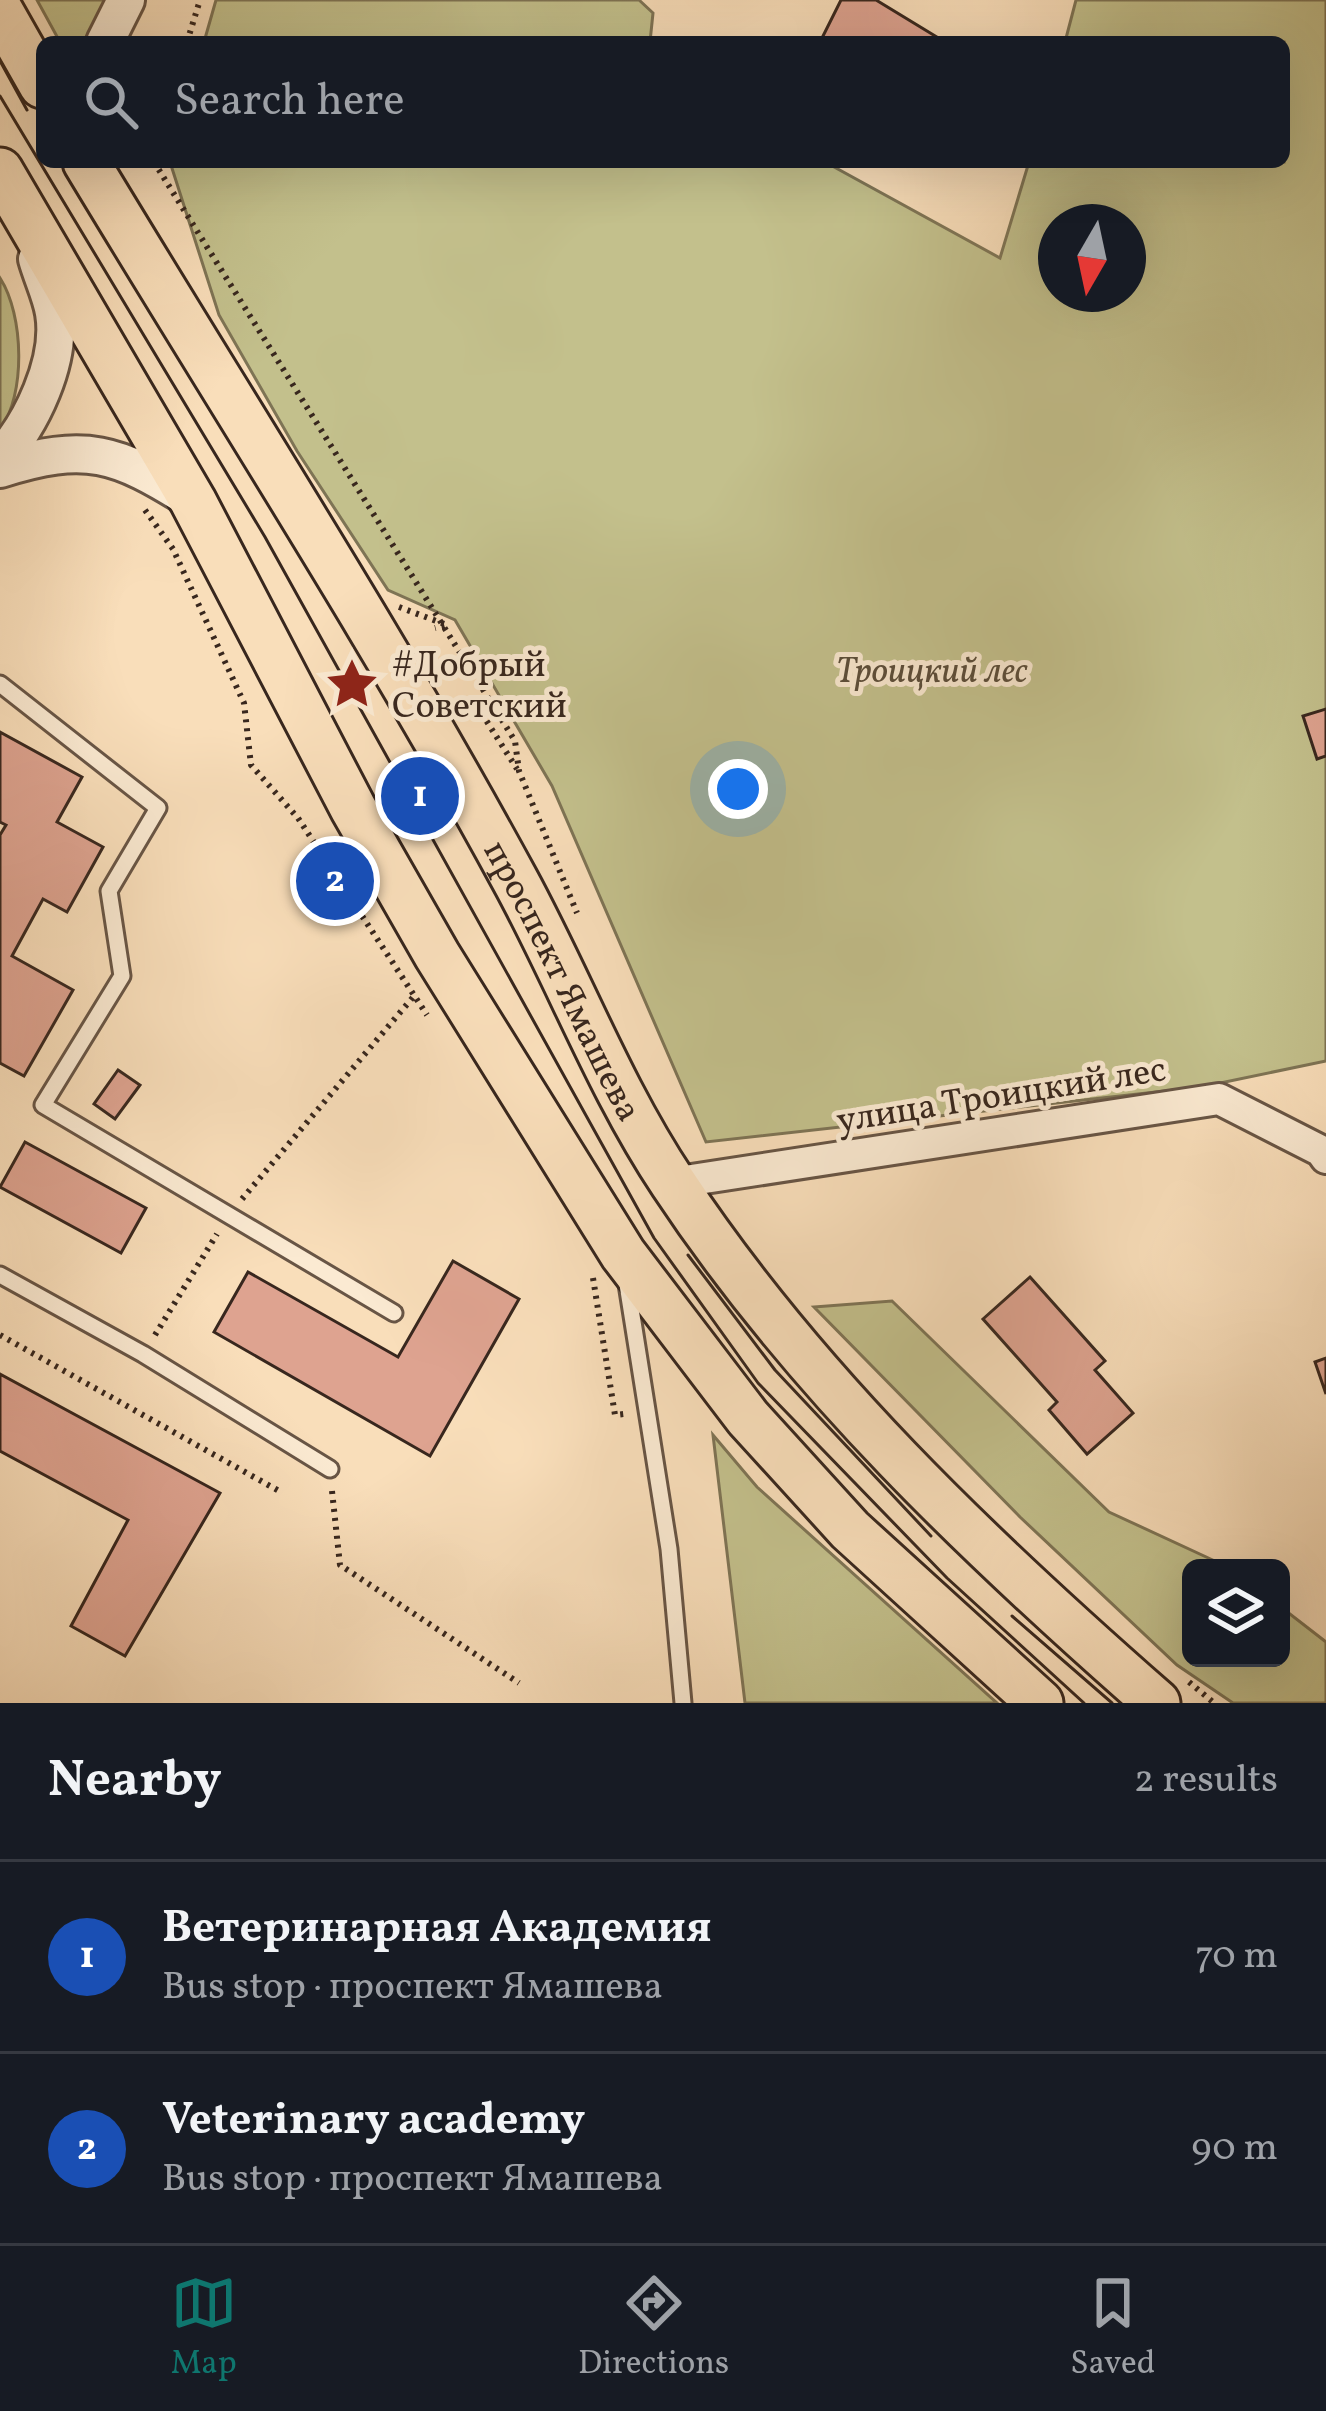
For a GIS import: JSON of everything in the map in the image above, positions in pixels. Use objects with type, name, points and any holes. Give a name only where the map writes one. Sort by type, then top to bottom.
[{"type":"main road","points":[[0,11],[36,74]]},
{"type":"main road","name":"проспект Ямашева","points":[[90,168],[290,493],[515,879],[673,1183],[781,1325],[904,1466],[1039,1599],[1165,1686]]},
{"type":"main road","points":[[10,188],[193,501],[378,851],[606,1256],[850,1530],[1040,1703]]},
{"type":"street","points":[[109,36],[126,0]]},
{"type":"street","points":[[0,458],[25,432],[41,395],[55,316],[10,188]]},
{"type":"street","points":[[0,469],[51,453],[93,452],[193,501]]},
{"type":"street","name":"улица Троицкий лес","points":[[673,1183],[1220,1099],[1322,1150],[1326,1158]]},
{"type":"lane","points":[[0,684],[158,808],[109,890],[122,976],[43,1105],[394,1313]]},
{"type":"lane","points":[[606,1256],[669,1549],[683,1703]]},
{"type":"lane","points":[[0,1275],[143,1354],[330,1469]]},
{"type":"path","points":[[189,36],[200,0]]},
{"type":"path","points":[[158,168],[472,665],[515,741],[518,771]]},
{"type":"path","points":[[137,499],[173,549],[244,704],[251,765],[298,818],[428,1015]]},
{"type":"path","points":[[477,706],[518,771],[585,933]]},
{"type":"path","points":[[143,1354],[229,1215],[414,996]]},
{"type":"path","points":[[606,1256],[615,1415],[624,1414]]},
{"type":"path","points":[[0,1335],[279,1491]]},
{"type":"path","points":[[330,1469],[340,1565],[520,1683]]},
{"type":"path","points":[[1165,1686],[1214,1703]]},
{"type":"green space","points":[[37,0],[109,0],[93,36],[57,36]]},
{"type":"green space","points":[[216,0],[639,0],[653,13],[651,36],[206,36]]},
{"type":"green space","name":"Троицкий лес","points":[[1076,0],[1326,0],[1326,1061],[1201,1087],[706,1142],[552,786],[455,620],[388,590],[297,451],[219,315],[172,168],[836,168],[1000,258],[1027,168],[1290,168],[1290,36],[1067,36]]},
{"type":"green space","points":[[0,278],[14,312],[19,355],[14,397],[0,430]]},
{"type":"green space","points":[[892,1301],[1109,1512],[1211,1559],[1182,1559],[1182,1667],[1290,1667],[1290,1614],[1326,1642],[1326,1703],[1233,1703],[1177,1665],[1020,1517],[814,1307]]},
{"type":"green space","points":[[713,1435],[757,1487],[997,1703],[745,1703]]},
{"type":"building","points":[[841,0],[876,0],[935,36],[823,36]]},
{"type":"building","points":[[1326,709],[1326,756],[1317,759],[1303,716]]},
{"type":"building","points":[[0,732],[82,777],[57,822],[103,847],[67,912],[43,899],[12,956],[73,990],[24,1076],[0,1063],[0,835],[6,825],[0,822]]},
{"type":"building","points":[[118,1070],[140,1085],[115,1119],[94,1104]]},
{"type":"building","points":[[25,1142],[146,1208],[121,1253],[0,1187]]},
{"type":"building","points":[[453,1261],[519,1299],[430,1456],[214,1332],[248,1272],[398,1357]]},
{"type":"building","points":[[1030,1277],[1105,1361],[1095,1370],[1133,1413],[1087,1454],[1049,1410],[1057,1402],[983,1319]]},
{"type":"building","points":[[1326,1358],[1326,1394],[1315,1362]]},
{"type":"building","points":[[0,1374],[220,1493],[125,1656],[71,1626],[128,1520],[0,1451]]},
{"type":"tram line","points":[[0,61],[27,110]]},
{"type":"tram line","points":[[0,96],[36,156]]},
{"type":"tram line","points":[[43,168],[265,537],[654,1238],[758,1383],[947,1578],[1084,1703]]},
{"type":"tram line","points":[[688,1255],[775,1370],[931,1536]]},
{"type":"tram line","points":[[1012,1616],[1112,1703]]},
{"type":"place","name":"#Добрый Советский","points":[[352,684]]},
{"type":"place","name":"Ветеринарная Академия","points":[[420,796]]},
{"type":"place","name":"Veterinary academy","points":[[335,881]]}]
